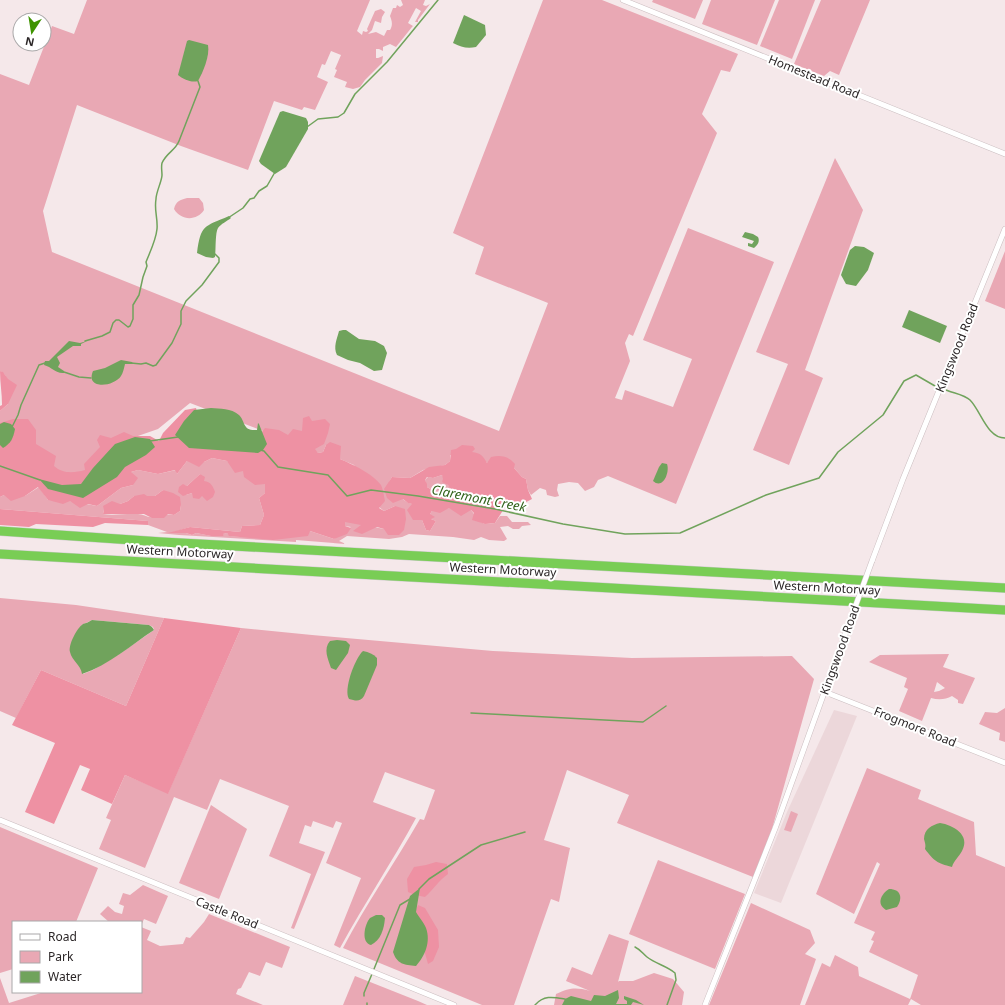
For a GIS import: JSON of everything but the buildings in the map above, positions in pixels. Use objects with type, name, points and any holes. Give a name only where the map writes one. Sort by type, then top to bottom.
[{"type":"highway","name":"Western Motorway","points":[[0,532],[1005,588]]},
{"type":"highway","name":"Western Motorway","points":[[0,554],[1005,610]]},
{"type":"street","name":"Homestead Road","points":[[623,0],[1005,154]]},
{"type":"street","name":"Kingswood Road","points":[[705,1005],[776,826],[903,480],[1005,229]]},
{"type":"street","name":"Frogmore Road","points":[[825,692],[1005,763]]},
{"type":"street","name":"Castle Road","points":[[0,820],[454,1005]]},
{"type":"shaded area","points":[[0,371],[17,385],[8,404],[0,411],[0,406],[2,405]]},
{"type":"shaded area","points":[[196,408],[198,416],[261,433],[265,428],[279,430],[288,435],[293,429],[302,431],[303,418],[309,416],[312,421],[325,419],[330,424],[328,433],[324,444],[315,449],[318,453],[323,452],[326,445],[330,442],[341,446],[340,459],[368,473],[381,485],[385,501],[379,508],[384,511],[395,506],[405,509],[406,519],[404,530],[399,535],[388,535],[384,529],[377,527],[362,534],[353,531],[361,525],[345,522],[345,526],[351,528],[347,534],[334,539],[310,531],[308,536],[273,540],[229,536],[227,533],[223,534],[224,536],[211,536],[196,533],[192,535],[186,533],[168,533],[190,527],[240,532],[242,526],[260,525],[264,515],[259,498],[265,493],[265,484],[255,485],[244,477],[243,471],[235,473],[227,461],[212,458],[204,462],[199,467],[187,461],[177,474],[175,470],[158,474],[138,470],[131,472],[138,478],[133,485],[121,488],[97,506],[88,504],[80,508],[70,501],[63,504],[48,500],[38,487],[25,496],[11,501],[4,495],[0,497],[0,423],[13,419],[28,419],[36,430],[36,444],[56,456],[54,466],[65,472],[77,472],[85,470],[84,464],[100,447],[97,440],[100,435],[111,438],[124,432],[133,436],[150,436],[159,441],[163,433],[185,410]]},
{"type":"shaded area","points":[[462,445],[473,446],[475,449],[472,452],[481,455],[487,463],[491,457],[495,456],[510,459],[515,464],[514,468],[522,477],[526,479],[528,490],[532,499],[509,511],[505,507],[495,523],[485,524],[472,520],[474,513],[471,510],[461,516],[449,508],[440,513],[432,511],[430,514],[435,517],[431,519],[436,521],[430,531],[426,530],[422,520],[413,520],[407,510],[412,504],[403,499],[393,503],[387,498],[384,489],[392,477],[410,478],[429,467],[445,465],[450,461],[451,450]],"holes":[[[442,475],[442,482],[454,489],[456,496],[451,492],[442,493],[430,489],[427,487],[425,480],[427,477],[433,478]]]},
{"type":"shaded area","points":[[200,474],[205,477],[204,481],[210,483],[212,486],[215,492],[213,497],[207,501],[202,496],[199,499],[193,498],[192,493],[183,496],[178,492],[179,487],[183,484],[187,486]]},
{"type":"shaded area","points":[[163,490],[180,497],[180,511],[174,515],[168,514],[164,518],[152,518],[144,514],[103,514],[103,506],[112,501],[120,504],[128,501],[134,496],[144,494],[147,496],[155,496]]},
{"type":"shaded area","points":[[0,509],[148,521],[148,525],[105,523],[93,527],[36,524],[29,527],[0,525]]},
{"type":"shaded area","points":[[164,618],[241,628],[168,794],[125,775],[112,804],[81,790],[90,769],[80,765],[54,824],[25,812],[55,743],[12,725],[41,670],[126,706]]},
{"type":"shaded area","points":[[834,710],[857,716],[781,903],[754,893],[787,812]]},
{"type":"shaded area","points":[[436,862],[447,864],[448,874],[441,879],[425,897],[408,892],[407,879],[414,867]]},
{"type":"shaded area","points":[[418,905],[425,908],[438,930],[439,947],[433,961],[428,964],[414,914]]},
{"type":"green space","points":[[87,0],[370,0],[357,31],[362,35],[363,31],[368,31],[367,29],[375,11],[381,9],[385,12],[381,23],[375,21],[372,30],[368,34],[376,32],[384,36],[387,30],[390,30],[392,26],[390,16],[393,8],[396,8],[397,5],[400,7],[403,5],[401,0],[425,0],[423,5],[426,6],[430,4],[418,22],[415,22],[421,11],[416,8],[408,23],[413,26],[396,47],[390,44],[383,47],[383,51],[376,49],[376,58],[383,56],[382,63],[360,87],[353,89],[345,87],[347,82],[334,77],[337,70],[335,69],[341,55],[331,51],[325,65],[322,64],[317,77],[328,82],[315,110],[304,107],[302,110],[274,101],[248,170],[181,146],[77,105],[43,211],[52,252],[499,431],[548,303],[475,274],[484,247],[453,233],[543,0],[602,0],[738,54],[730,72],[721,70],[702,114],[717,133],[633,336],[629,334],[625,343],[630,361],[615,398],[622,400],[625,390],[673,407],[692,359],[643,340],[688,228],[774,262],[676,504],[608,476],[598,480],[594,487],[585,491],[578,483],[569,482],[558,484],[557,490],[559,496],[555,497],[547,495],[546,490],[540,488],[531,495],[528,490],[526,479],[522,477],[514,468],[450,455],[450,461],[445,465],[423,470],[410,478],[392,477],[389,482],[405,501],[412,504],[422,520],[426,530],[430,531],[436,521],[431,519],[430,514],[432,511],[449,508],[471,510],[480,522],[485,524],[495,523],[500,516],[507,516],[512,522],[528,522],[531,525],[522,526],[519,529],[513,529],[508,526],[500,527],[507,539],[504,541],[489,540],[481,537],[474,540],[409,534],[402,537],[389,539],[347,536],[339,541],[346,544],[296,540],[296,542],[158,533],[167,532],[148,525],[148,521],[0,509],[0,497],[4,495],[25,496],[39,487],[48,500],[70,501],[97,506],[121,488],[133,485],[131,472],[138,470],[158,474],[176,470],[177,474],[187,461],[204,462],[212,458],[227,461],[265,483],[265,493],[259,498],[264,515],[260,525],[242,526],[240,532],[190,527],[171,533],[186,533],[192,535],[196,533],[212,536],[224,536],[222,534],[227,533],[230,536],[247,537],[310,531],[334,539],[351,527],[345,526],[345,521],[384,529],[395,506],[384,511],[379,507],[354,465],[340,459],[326,445],[323,452],[318,453],[190,403],[158,429],[135,437],[81,484],[0,460],[0,411],[8,404],[8,390],[6,376],[0,371],[0,74],[29,85],[42,52],[52,52],[52,26],[74,34]],"holes":[[[200,474],[204,481],[192,493],[186,495],[182,485],[187,486]],[[163,490],[181,505],[180,511],[174,515],[168,514],[151,517],[138,514],[103,514],[104,510],[128,501],[134,496],[155,496]]]},
{"type":"green space","points":[[653,0],[703,0],[695,19],[652,2]]},
{"type":"green space","points":[[711,0],[775,0],[757,45],[702,24]]},
{"type":"green space","points":[[779,0],[815,0],[792,59],[760,46]]},
{"type":"green space","points":[[821,0],[870,0],[839,75],[830,71],[824,76],[794,64]]},
{"type":"green space","points":[[835,158],[863,210],[805,370],[823,378],[789,465],[753,450],[788,364],[756,352]]},
{"type":"green space","points":[[187,198],[199,198],[203,203],[204,210],[201,214],[193,218],[189,218],[181,216],[177,213],[174,209],[176,204],[180,200]]},
{"type":"green space","points":[[1005,251],[1005,309],[985,301]]},
{"type":"green space","points":[[442,475],[448,485],[454,489],[456,497],[451,492],[439,492],[427,487],[425,480],[428,477],[433,478]]},
{"type":"green space","points":[[0,598],[76,605],[164,618],[126,706],[41,670],[16,718],[0,711]],"holes":[[[92,620],[149,625],[153,627],[154,630],[121,653],[93,670],[83,674],[76,633],[82,625]]]},
{"type":"green space","points":[[241,628],[493,651],[632,658],[792,656],[814,679],[772,829],[753,877],[617,823],[629,795],[567,770],[544,840],[570,848],[559,902],[551,899],[514,1005],[482,1005],[343,948],[361,915],[420,819],[424,820],[435,790],[385,772],[373,802],[416,818],[340,948],[334,945],[361,878],[326,863],[342,823],[336,821],[333,828],[313,821],[311,827],[305,825],[299,843],[325,852],[294,929],[291,928],[311,874],[269,856],[289,806],[220,779],[207,810],[174,797],[145,868],[99,849],[111,820],[106,818],[125,775],[168,793]]},
{"type":"green space","points":[[949,654],[943,667],[975,678],[963,704],[958,703],[958,700],[952,696],[942,699],[931,698],[922,721],[899,711],[908,689],[904,687],[907,678],[869,662],[880,655]],"holes":[[[937,682],[945,688],[939,691],[934,692]]]},
{"type":"green space","points":[[1005,708],[1005,742],[999,740],[1000,733],[979,724],[985,712],[997,713]]},
{"type":"green space","points":[[867,768],[921,790],[918,799],[974,822],[976,855],[1005,867],[1005,1005],[921,1005],[911,999],[908,1005],[805,1005],[822,963],[830,967],[835,955],[858,967],[859,976],[910,999],[918,975],[869,952],[874,941],[871,940],[875,932],[854,923],[880,864],[877,862],[854,914],[816,894]]},
{"type":"green space","points":[[211,805],[247,829],[219,899],[179,883]]},
{"type":"green space","points":[[791,811],[798,814],[791,832],[784,830]]},
{"type":"green space","points":[[0,827],[98,868],[76,921],[12,921],[12,969],[0,973]]},
{"type":"green space","points":[[658,860],[745,894],[715,969],[629,934]]},
{"type":"green space","points":[[143,885],[168,896],[156,924],[144,919],[142,924],[142,921],[108,921],[100,914],[108,906],[115,912],[122,914],[124,906],[119,904],[123,893],[130,895]]},
{"type":"green space","points":[[751,903],[810,930],[815,943],[805,954],[816,959],[800,1005],[709,1005]]},
{"type":"green space","points":[[209,914],[290,947],[282,968],[266,962],[260,976],[249,972],[241,988],[238,989],[236,994],[263,1005],[0,1005],[0,978],[9,1003],[41,993],[142,993],[142,927],[151,931],[147,940],[160,946],[183,944],[186,937],[190,938]]},
{"type":"green space","points":[[609,934],[629,941],[618,982],[633,981],[654,973],[673,979],[684,992],[682,1005],[554,1005],[556,994],[561,992],[569,989],[590,991],[566,981],[572,967],[592,975]]},
{"type":"green space","points":[[355,976],[418,1001],[427,1005],[343,1005]]},
{"type":"water","points":[[464,15],[485,25],[486,35],[476,47],[464,47],[453,43]]},
{"type":"water","points":[[189,40],[208,45],[207,59],[198,81],[187,80],[178,75],[187,41]]},
{"type":"water","points":[[283,111],[306,118],[308,122],[308,129],[286,167],[275,174],[259,161],[280,112]]},
{"type":"water","points":[[229,216],[231,218],[217,230],[215,257],[206,257],[197,253],[202,231],[214,222]]},
{"type":"water","points":[[745,232],[758,237],[759,240],[757,246],[754,248],[748,246],[748,243],[752,244],[754,241],[742,237]]},
{"type":"water","points":[[855,246],[864,247],[874,253],[868,270],[856,286],[846,284],[841,275],[850,250]]},
{"type":"water","points":[[909,310],[947,326],[940,343],[902,327]]},
{"type":"water","points":[[346,330],[359,339],[375,341],[384,346],[387,353],[382,370],[374,371],[360,363],[337,355],[335,349],[336,340],[339,331]]},
{"type":"water","points":[[69,341],[80,343],[87,341],[81,344],[81,346],[73,346],[57,357],[60,363],[58,367],[64,371],[64,373],[44,365],[45,361],[49,361]]},
{"type":"water","points":[[121,360],[132,362],[133,364],[125,364],[122,375],[113,383],[101,385],[96,384],[93,381],[93,371],[105,368]]},
{"type":"water","points":[[211,408],[233,411],[239,415],[247,428],[252,430],[257,430],[258,423],[267,444],[263,450],[258,453],[189,448],[175,435],[184,421],[194,410]]},
{"type":"water","points":[[4,422],[11,424],[15,429],[11,440],[3,448],[0,445],[0,424]]},
{"type":"water","points":[[135,437],[150,439],[155,447],[146,455],[125,467],[117,477],[83,498],[48,489],[39,479],[62,485],[81,484],[93,468],[115,444]]},
{"type":"water","points":[[662,463],[667,464],[667,475],[663,482],[657,483],[653,481]]},
{"type":"water","points":[[92,620],[149,625],[154,630],[111,660],[82,674],[80,668],[71,655],[70,645],[78,629],[83,624]]},
{"type":"water","points":[[330,641],[346,641],[350,645],[348,653],[336,670],[331,668],[326,651]]},
{"type":"water","points":[[363,651],[371,653],[377,658],[377,665],[364,696],[359,700],[349,699],[348,689],[353,667]]},
{"type":"water","points":[[940,823],[955,829],[964,840],[962,851],[952,867],[936,861],[925,849],[925,833],[931,826]]},
{"type":"water","points":[[420,888],[416,912],[426,928],[428,938],[422,958],[416,966],[402,963],[397,959],[393,952],[410,896]]},
{"type":"water","points":[[889,889],[893,889],[898,892],[900,895],[900,900],[897,907],[886,910],[880,902],[882,896]]},
{"type":"water","points":[[376,915],[382,915],[385,918],[385,922],[380,937],[371,945],[366,941],[364,933],[370,918]]},
{"type":"water","points":[[618,990],[619,998],[616,1004],[627,1004],[624,996],[636,1000],[644,1005],[633,1002],[631,1005],[562,1005],[565,999],[571,996],[591,1001],[594,995],[605,996]]},
{"type":"waterway","points":[[307,127],[318,119],[338,117],[344,113],[355,94],[387,62],[438,0]]},
{"type":"waterway","points":[[85,341],[110,332],[113,323],[116,320],[119,320],[128,327],[130,326],[133,319],[133,305],[139,295],[147,266],[146,262],[153,246],[156,233],[156,203],[157,193],[162,177],[162,163],[179,141],[200,87],[198,81]]},
{"type":"waterway","points":[[228,218],[243,208],[250,199],[254,198],[259,191],[267,186],[275,172]]},
{"type":"waterway","points":[[131,363],[146,363],[153,366],[156,365],[172,343],[181,324],[181,311],[186,301],[202,285],[219,262],[219,258],[215,254]]},
{"type":"waterway","points":[[12,427],[39,365],[45,363]]},
{"type":"waterway","points":[[64,372],[79,377],[91,378]]},
{"type":"waterway","name":"Claremont Creek","points":[[260,450],[264,451],[278,467],[328,475],[347,496],[371,490],[495,509],[563,524],[625,534],[680,533],[766,495],[819,478],[838,452],[883,415],[904,381],[916,375],[935,386]]},
{"type":"waterway","name":"Claremont Creek","points":[[946,390],[968,398],[993,434],[1005,438]]},
{"type":"waterway","name":"Claremont Creek","points":[[150,441],[178,437]]},
{"type":"waterway","name":"Claremont Creek","points":[[0,466],[40,480]]},
{"type":"waterway","points":[[471,713],[643,722],[666,706]]},
{"type":"waterway","points":[[419,889],[429,879],[481,845],[525,832]]},
{"type":"waterway","points":[[374,969],[400,905],[410,899]]},
{"type":"waterway","points":[[635,947],[650,959],[675,973],[676,980],[667,1005]]},
{"type":"waterway","points":[[364,996],[372,974]]},
{"type":"waterway","points":[[535,1005],[545,998],[553,997],[565,999]]}]
